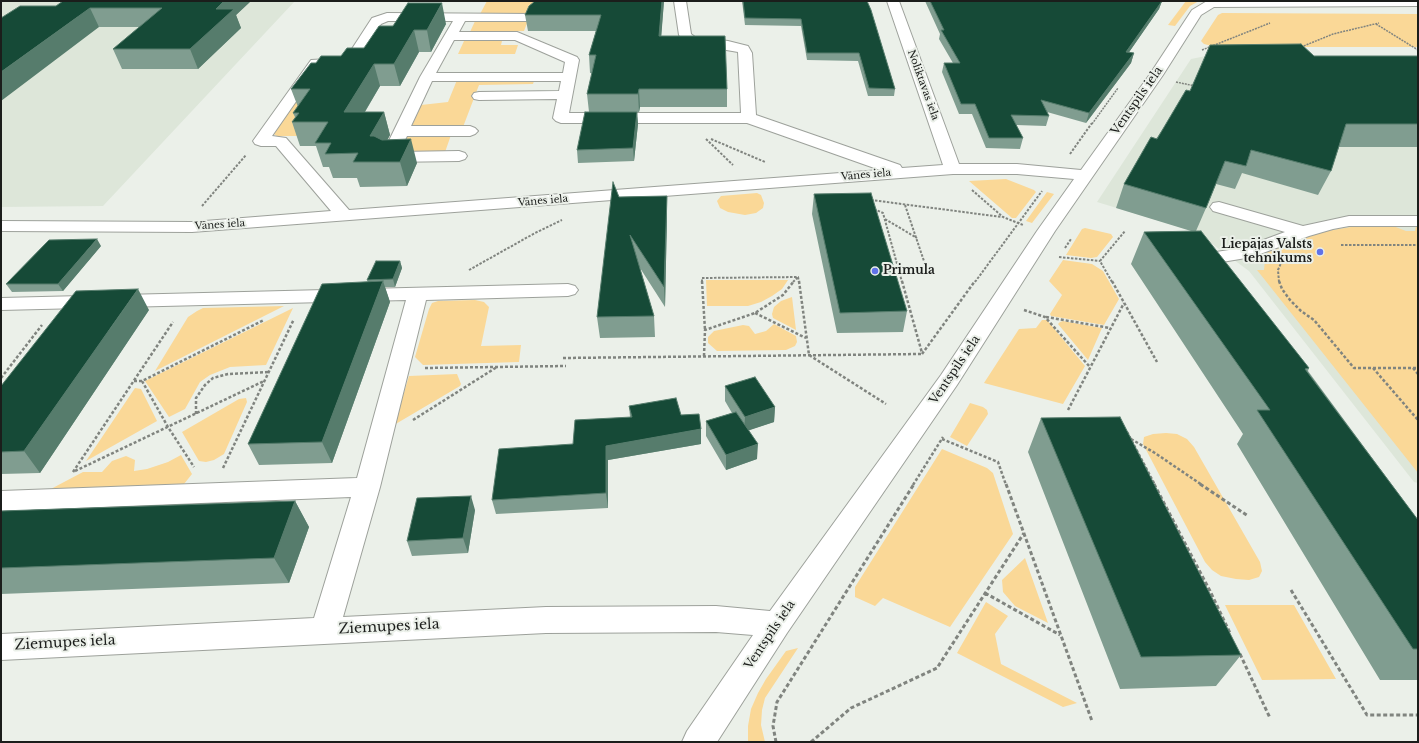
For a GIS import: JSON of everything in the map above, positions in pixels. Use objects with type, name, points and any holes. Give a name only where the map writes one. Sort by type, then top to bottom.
[{"type":"street","points":[[680,1],[685,35],[691,40],[728,45],[743,49],[745,53],[749,118]]},
{"type":"street","name":"Noliktavas iela","points":[[893,1],[953,169]]},
{"type":"street","points":[[1213,2],[1418,2]]},
{"type":"street","name":"Ventspils iela","points":[[698,742],[777,624],[949,380],[1046,231],[1156,74],[1196,13],[1213,2]]},
{"type":"street","points":[[261,141],[316,63],[350,62],[376,21],[387,17],[529,17]]},
{"type":"street","points":[[459,156],[389,157],[427,77],[461,17]]},
{"type":"street","points":[[450,36],[517,36],[572,60],[561,118],[749,118],[901,172]]},
{"type":"street","points":[[427,77],[569,76]]},
{"type":"street","points":[[479,96],[565,95]]},
{"type":"street","points":[[401,131],[470,131]]},
{"type":"street","points":[[261,141],[280,141],[345,216]]},
{"type":"street","name":"Vānes iela","points":[[1,226],[183,227],[953,169],[1017,169],[1085,175]]},
{"type":"street","points":[[1219,207],[1304,232]]},
{"type":"street","points":[[1210,258],[1244,253],[1331,224],[1348,222],[1418,221]]},
{"type":"street","points":[[1,304],[303,299],[568,290]]},
{"type":"street","points":[[325,630],[367,487],[417,295]]},
{"type":"street","points":[[1,501],[367,487]]},
{"type":"street","name":"Ziemupes iela","points":[[1,647],[554,620],[716,619],[777,624]]},
{"type":"path","points":[[1370,21],[1418,50]]},
{"type":"path","points":[[1202,50],[1274,22]]},
{"type":"path","points":[[1299,48],[1333,34],[1383,22]]},
{"type":"path","points":[[1172,81],[1195,86]]},
{"type":"path","points":[[922,354],[1121,84]]},
{"type":"path","points":[[753,185],[703,136],[766,162]]},
{"type":"path","points":[[183,227],[238,162],[261,141]]},
{"type":"path","points":[[953,169],[955,176],[1003,217]]},
{"type":"path","points":[[867,199],[1003,217],[1072,239],[1055,263]]},
{"type":"path","points":[[905,205],[927,270]]},
{"type":"path","points":[[871,208],[884,213],[922,354]]},
{"type":"path","points":[[467,271],[535,233],[569,217]]},
{"type":"path","points":[[885,219],[917,238]]},
{"type":"path","points":[[1100,262],[1125,231]]},
{"type":"path","points":[[1334,245],[1418,245]]},
{"type":"path","points":[[1059,257],[1100,262]]},
{"type":"path","points":[[1284,259],[1278,270],[1278,279],[1282,289],[1301,311],[1314,320],[1354,368],[1418,368]]},
{"type":"path","points":[[1100,262],[1157,362]]},
{"type":"path","points":[[798,277],[809,355]]},
{"type":"path","points":[[705,330],[755,313],[783,295],[798,277]]},
{"type":"path","points":[[704,356],[705,330],[702,278],[798,277]]},
{"type":"path","points":[[210,493],[303,299]]},
{"type":"path","points":[[134,381],[142,381],[303,299]]},
{"type":"path","points":[[75,471],[188,300]]},
{"type":"path","points":[[1,378],[60,303]]},
{"type":"path","points":[[1020,316],[1029,303]]},
{"type":"path","points":[[1068,410],[1124,303]]},
{"type":"path","points":[[1024,310],[1045,317],[1110,328]]},
{"type":"path","points":[[755,313],[807,338]]},
{"type":"path","points":[[1045,317],[1090,367]]},
{"type":"path","points":[[563,358],[922,354]]},
{"type":"path","points":[[809,355],[886,404]]},
{"type":"path","points":[[398,369],[566,366]]},
{"type":"path","points":[[379,442],[497,367]]},
{"type":"path","points":[[1373,368],[1418,420]]},
{"type":"path","points":[[1412,368],[1418,374]]},
{"type":"path","points":[[196,414],[196,398],[213,378],[228,374],[268,372]]},
{"type":"path","points":[[142,381],[168,427],[210,493]]},
{"type":"path","points":[[68,474],[264,381]]},
{"type":"path","points":[[1124,426],[1210,591],[1234,641]]},
{"type":"path","points":[[776,742],[773,726],[776,702],[840,603],[945,433]]},
{"type":"path","points":[[942,439],[998,462],[1092,721]]},
{"type":"path","points":[[1131,439],[1155,453],[1248,516]]},
{"type":"path","points":[[811,742],[851,708],[937,668],[1024,533]]},
{"type":"path","points":[[1291,590],[1367,715],[1418,715]]},
{"type":"path","points":[[985,593],[1061,635]]},
{"type":"path","points":[[1237,648],[1270,718]]},
{"type":"shaded area","points":[[1,1],[295,1],[103,206],[1,207]]},
{"type":"shaded area","points":[[487,1],[535,1],[530,14],[480,14]]},
{"type":"shaded area","points":[[1186,1],[1199,1],[1190,6],[1175,26],[1168,25]]},
{"type":"shaded area","points":[[1222,13],[1418,14],[1418,47],[1216,47],[1204,44],[1201,41],[1218,15]]},
{"type":"shaded area","points":[[529,18],[524,31],[470,32],[476,19]]},
{"type":"shaded area","points":[[464,41],[502,41],[501,45],[518,45],[515,54],[458,54]]},
{"type":"shaded area","name":"Liepājas Valsts tehnikums","points":[[1206,56],[1418,56],[1418,483],[1414,482],[1249,271],[1196,232],[1097,202],[1191,59]]},
{"type":"shaded area","points":[[313,75],[318,112],[301,136],[277,136],[272,133]]},
{"type":"shaded area","points":[[457,80],[534,81],[533,84],[479,85],[463,127],[411,128],[421,105],[448,102]]},
{"type":"shaded area","points":[[408,135],[451,135],[444,155],[399,156]]},
{"type":"shaded area","points":[[1006,179],[1036,192],[1016,218],[1012,218],[969,181]]},
{"type":"shaded area","points":[[1047,192],[1054,194],[1032,223],[1026,221]]},
{"type":"shaded area","points":[[757,193],[761,195],[764,203],[763,208],[756,213],[745,215],[728,212],[720,208],[717,201],[721,196]]},
{"type":"shaded area","points":[[1393,226],[1406,231],[1415,231],[1416,226],[1418,226],[1418,473],[1257,270],[1264,270],[1265,260],[1269,260],[1277,264],[1282,256],[1270,256],[1264,254],[1321,232],[1351,227]]},
{"type":"shaded area","points":[[1085,228],[1111,234],[1113,237],[1097,257],[1091,258],[1066,255],[1082,229]]},
{"type":"shaded area","points":[[1063,260],[1092,264],[1103,271],[1119,299],[1104,325],[1051,316],[1050,314],[1062,295],[1049,281]]},
{"type":"shaded area","points":[[706,280],[788,280],[782,289],[761,302],[748,306],[707,306]]},
{"type":"shaded area","points":[[792,297],[796,330],[773,318],[772,314],[774,307],[781,301]]},
{"type":"shaded area","points":[[475,300],[484,302],[489,307],[481,346],[521,345],[519,362],[423,365],[415,357],[432,303],[438,301]]},
{"type":"shaded area","points":[[284,306],[155,371],[188,317],[197,311],[203,308]]},
{"type":"shaded area","points":[[293,308],[266,365],[230,367],[210,375],[200,382],[185,409],[169,417],[145,381]]},
{"type":"shaded area","points":[[1042,320],[1047,320],[1085,366],[1063,404],[984,383],[1019,329],[1036,328]]},
{"type":"shaded area","points":[[1063,321],[1102,328],[1088,360],[1058,324]]},
{"type":"shaded area","points":[[774,324],[796,336],[797,342],[795,346],[786,350],[717,351],[708,343],[708,337],[714,331],[743,325],[749,326],[755,334],[766,331]]},
{"type":"shaded area","points":[[457,374],[461,384],[460,386],[394,425],[409,376]]},
{"type":"shaded area","points":[[135,388],[141,389],[157,421],[86,461]]},
{"type":"shaded area","points":[[246,398],[247,402],[224,454],[214,460],[206,462],[199,461],[182,432],[239,399]]},
{"type":"shaded area","points":[[970,403],[983,407],[987,410],[988,414],[967,446],[950,437]]},
{"type":"shaded area","points":[[1153,434],[1177,434],[1187,439],[1194,447],[1260,562],[1262,571],[1259,577],[1249,580],[1221,576],[1212,570],[1205,562],[1143,444],[1144,437]]},
{"type":"shaded area","points":[[942,449],[987,468],[993,473],[1013,534],[950,627],[883,598],[875,606],[855,597],[855,587]]},
{"type":"shaded area","points":[[181,455],[192,474],[184,484],[47,491],[83,472],[102,472],[112,461],[126,456],[135,460],[134,471],[147,469],[168,462]]},
{"type":"shaded area","points":[[1025,558],[1048,623],[1015,606],[1003,592],[1002,580]]},
{"type":"shaded area","points":[[986,602],[1008,616],[995,634],[1001,664],[1077,703],[1063,707],[957,653]]},
{"type":"shaded area","points":[[1225,605],[1294,605],[1336,679],[1262,680]]},
{"type":"shaded area","points":[[798,648],[765,698],[762,710],[761,725],[765,742],[748,742],[748,726],[751,709],[758,693],[786,651]]},
{"type":"building","points":[[63,1],[224,1],[216,9],[234,9],[190,49],[113,49],[162,8],[90,8],[1,72],[1,18],[20,6],[56,6]]},
{"type":"building","points":[[534,1],[662,1],[659,36],[725,36],[727,89],[639,89],[638,94],[587,94],[596,55],[589,55],[601,15],[525,15],[529,6]]},
{"type":"building","points":[[743,1],[867,1],[895,89],[869,88],[859,53],[807,53],[801,19],[745,18]]},
{"type":"building","points":[[930,1],[1162,1],[1126,52],[1134,53],[1089,113],[1041,100],[1049,116],[1011,115],[1023,138],[989,138],[975,104],[961,104],[944,63],[960,63],[941,30],[944,30]]},
{"type":"building","points":[[408,3],[442,3],[427,30],[414,30],[394,64],[374,64],[344,112],[384,112],[370,136],[374,136],[382,140],[411,139],[400,162],[353,162],[358,153],[325,154],[331,143],[315,143],[328,122],[292,122],[299,113],[293,113],[310,89],[291,89],[311,63],[316,63],[321,56],[341,56],[347,48],[364,48],[379,26],[393,26]]},
{"type":"building","points":[[1301,44],[1314,56],[1418,56],[1418,124],[1346,124],[1331,171],[1251,150],[1246,166],[1225,161],[1206,208],[1124,184],[1151,137],[1157,139],[1186,90],[1190,91],[1210,45]]},
{"type":"building","points":[[585,112],[637,112],[633,148],[577,150]]},
{"type":"building","points":[[613,182],[619,197],[667,196],[664,287],[630,235],[654,316],[597,317]]},
{"type":"building","points":[[871,193],[907,311],[840,313],[814,194]]},
{"type":"building","points":[[1201,231],[1309,368],[1305,369],[1418,520],[1418,649],[1413,649],[1257,410],[1270,410],[1144,232]]},
{"type":"building","points":[[97,239],[58,284],[6,284],[49,240]]},
{"type":"building","points":[[376,261],[400,261],[393,279],[367,280]]},
{"type":"building","points":[[383,281],[322,442],[248,444],[322,284]]},
{"type":"building","points":[[138,289],[24,451],[1,452],[1,386],[76,291]]},
{"type":"building","points":[[755,377],[775,407],[745,417],[725,386]]},
{"type":"building","points":[[676,398],[681,415],[699,414],[701,429],[606,446],[606,493],[492,500],[499,449],[573,444],[575,420],[632,417],[629,406]]},
{"type":"building","points":[[736,412],[758,444],[726,455],[706,421]]},
{"type":"building","points":[[1120,417],[1241,655],[1141,657],[1041,418]]},
{"type":"building","points":[[471,496],[463,538],[407,541],[417,498]]},
{"type":"building","points":[[295,501],[274,558],[1,568],[1,511]]},
{"type":"place","name":"Liepājas Valsts tehnikums","points":[[1320,252]]},
{"type":"place","name":"Primula","points":[[875,271]]}]
